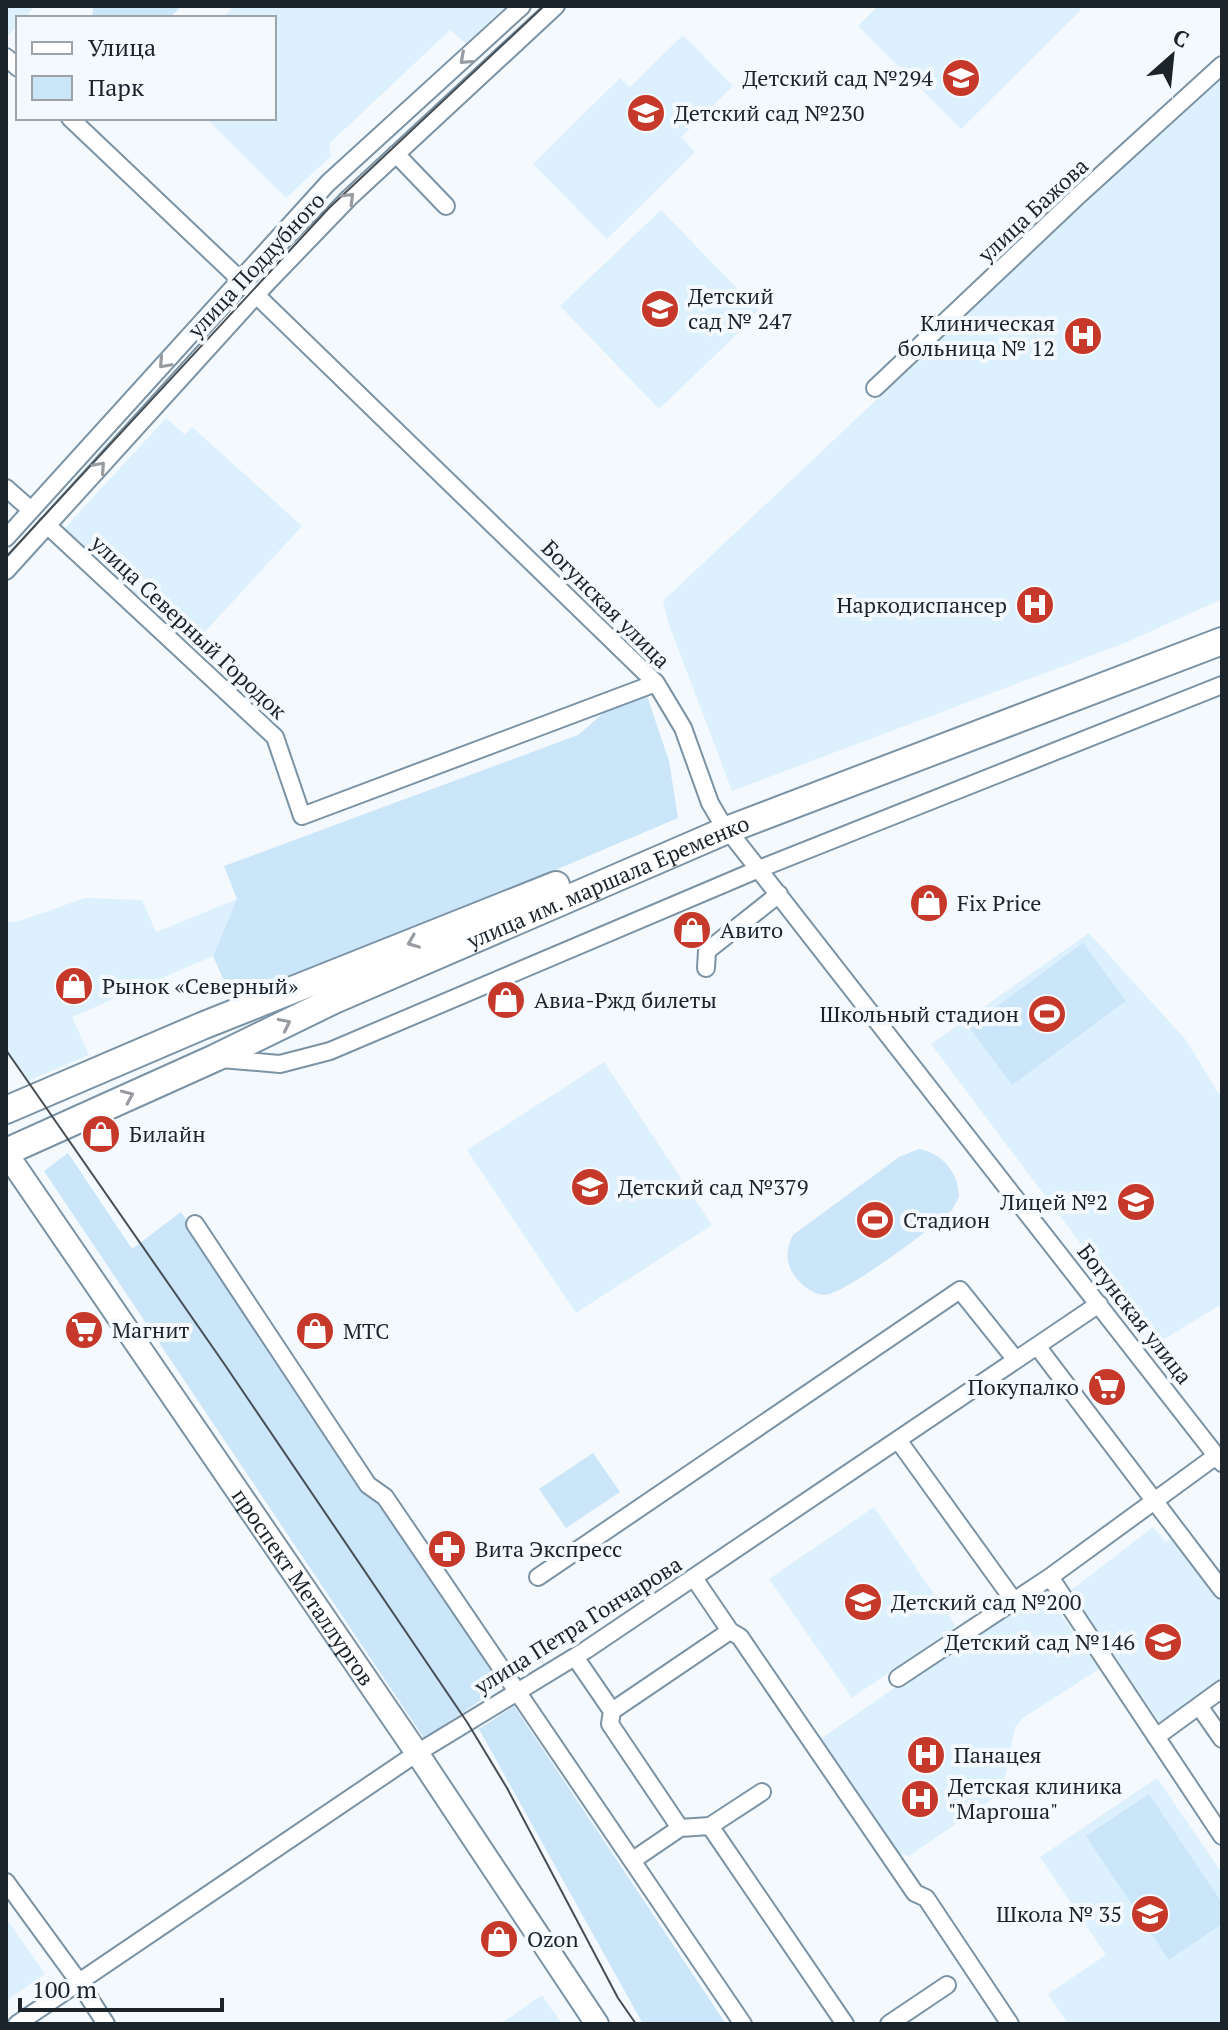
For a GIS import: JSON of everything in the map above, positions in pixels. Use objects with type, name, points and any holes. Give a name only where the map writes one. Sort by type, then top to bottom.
[{"type":"highway","name":"улица им. маршала Еременко","points":[[6,1153],[334,1000],[724,825],[1222,624]]},
{"type":"highway","name":"улица им. маршала Еременко","points":[[6,1110],[202,1026],[724,825],[1222,641]]},
{"type":"highway","points":[[202,1026],[211,1033],[217,1045],[215,1058]]},
{"type":"main road","name":"проспект Металлургов","points":[[6,1153],[417,1753],[597,2024]]},
{"type":"street","name":"улица Поддубного","points":[[6,538],[328,183],[522,6]]},
{"type":"street","name":"улица Поддубного","points":[[6,571],[349,198],[556,6]]},
{"type":"street","name":"улица Бажова","points":[[875,388],[1222,65]]},
{"type":"street","name":"Богунская улица","points":[[72,120],[656,683],[683,728],[710,803],[724,825],[1219,1459]]},
{"type":"street","points":[[396,154],[446,206]]},
{"type":"street","points":[[6,488],[31,510]]},
{"type":"street","name":"улица Северный Городок","points":[[47,525],[275,737],[302,816],[656,683]]},
{"type":"street","points":[[215,1058],[280,1064],[330,1051],[759,869],[1222,685]]},
{"type":"street","points":[[706,968],[707,951],[779,894]]},
{"type":"street","points":[[195,1224],[368,1485],[385,1497],[743,2024]]},
{"type":"street","points":[[538,1577],[960,1290],[1016,1360]]},
{"type":"street","name":"улица Петра Гончарова","points":[[17,2024],[417,1753],[575,1657],[1099,1304]]},
{"type":"street","points":[[1037,1346],[1222,1590]]},
{"type":"street","points":[[898,1440],[1014,1601]]},
{"type":"street","points":[[898,1678],[1219,1459]]},
{"type":"street","points":[[1050,1577],[1222,1836]]},
{"type":"street","points":[[694,1578],[730,1631],[740,1637],[915,1893],[926,1898],[1010,2024]]},
{"type":"street","points":[[612,1711],[730,1631]]},
{"type":"street","points":[[575,1657],[612,1711],[610,1724],[680,1828]]},
{"type":"street","points":[[1156,1737],[1222,1689]]},
{"type":"street","points":[[1199,1706],[1222,1739]]},
{"type":"street","points":[[633,1860],[680,1828],[710,1826],[762,1792]]},
{"type":"street","points":[[710,1826],[845,2024]]},
{"type":"street","points":[[6,1882],[106,2024]]},
{"type":"street","points":[[889,2024],[947,1985]]},
{"type":"shaded area","points":[[6,6],[35,6],[26,16],[16,16],[16,27],[6,38]]},
{"type":"shaded area","points":[[234,6],[518,6],[474,50],[450,30],[329,144],[331,156],[286,198],[208,120],[276,120],[276,16],[224,16]]},
{"type":"shaded area","name":"Детский сад №294","points":[[878,6],[1077,6],[1081,10],[961,129],[858,26]]},
{"type":"shaded area","name":"Детский сад №230","points":[[683,35],[733,86],[681,137],[695,152],[607,239],[533,164],[620,78],[630,87]]},
{"type":"shaded area","name":"Клиническая больница № 12","points":[[1222,74],[1222,599],[1125,643],[732,791],[668,622],[663,601]]},
{"type":"shaded area","name":"Детский сад № 247","points":[[661,210],[760,312],[659,409],[560,306]]},
{"type":"shaded area","points":[[166,418],[185,435],[192,427],[302,526],[191,647],[64,529]]},
{"type":"shaded area","name":"Рынок «Северный»","points":[[85,898],[142,900],[156,932],[237,899],[213,956],[72,1017],[89,1055],[28,1081],[6,1050],[6,923]]},
{"type":"shaded area","name":"Лицей №2","points":[[1089,933],[1186,1040],[1222,1099],[1222,1304],[1156,1344],[931,1044]]},
{"type":"shaded area","name":"Детский сад №379","points":[[604,1062],[712,1225],[576,1313],[467,1150]]},
{"type":"shaded area","name":"Детский сад №200","points":[[874,1507],[956,1626],[852,1698],[769,1579]]},
{"type":"shaded area","name":"Детский сад №146","points":[[1153,1527],[1165,1542],[1171,1538],[1222,1604],[1222,1677],[1160,1723],[1070,1591]]},
{"type":"shaded area","points":[[1047,1595],[1099,1669],[1023,1718],[1015,1727],[1003,1787],[991,1800],[909,1856],[895,1853],[819,1740],[948,1651]]},
{"type":"shaded area","name":"Школа № 35","points":[[1157,1778],[1222,1873],[1222,2024],[1068,2024],[1048,1994],[1106,1955],[1040,1857]]},
{"type":"shaded area","points":[[6,1918],[45,1974],[6,2001]]},
{"type":"shaded area","points":[[542,1995],[562,2024],[500,2024]]},
{"type":"green space","points":[[93,6],[181,6],[172,16],[92,16]]},
{"type":"green space","points":[[632,688],[647,696],[669,761],[678,818],[246,1001],[230,994],[213,956],[237,899],[224,866],[578,735]]},
{"type":"green space","name":"Школьный стадион","points":[[1083,943],[1126,1001],[1012,1085],[969,1027]]},
{"type":"green space","name":"Стадион","points":[[919,1149],[935,1155],[953,1173],[959,1197],[952,1210],[889,1258],[835,1292],[824,1295],[803,1285],[791,1270],[788,1260],[793,1235],[899,1157]]},
{"type":"green space","points":[[68,1153],[132,1249],[181,1212],[504,1685],[424,1738],[44,1171]]},
{"type":"green space","points":[[593,1453],[620,1492],[566,1528],[539,1489]]},
{"type":"green space","points":[[514,1706],[726,2024],[643,2024],[479,1729]]},
{"type":"green space","points":[[1149,1794],[1222,1903],[1222,1924],[1169,1960],[1086,1836]]},
{"type":"tram line","points":[[6,557],[329,208],[544,6]]},
{"type":"tram line","points":[[6,1050],[467,1722],[507,1788],[618,1998],[636,2024]]},
{"type":"place","name":"Детский сад №294","points":[[961,78]]},
{"type":"place","name":"Детский сад №230","points":[[646,113]]},
{"type":"place","name":"Детский сад № 247","points":[[660,309]]},
{"type":"place","name":"Клиническая больница № 12","points":[[1083,336]]},
{"type":"place","name":"Наркодиспансер","points":[[1035,605]]},
{"type":"place","name":"Fix Price","points":[[929,903]]},
{"type":"place","name":"Авито","points":[[692,930]]},
{"type":"place","name":"Рынок «Северный»","points":[[74,986]]},
{"type":"place","name":"Авиа-Ржд билеты","points":[[506,1000]]},
{"type":"place","name":"Школьный стадион","points":[[1047,1014]]},
{"type":"place","name":"Билайн","points":[[101,1134]]},
{"type":"place","name":"Детский сад №379","points":[[590,1187]]},
{"type":"place","name":"Лицей №2","points":[[1136,1202]]},
{"type":"place","name":"Стадион","points":[[875,1220]]},
{"type":"place","name":"Магнит","points":[[84,1330]]},
{"type":"place","name":"МТС","points":[[315,1331]]},
{"type":"place","name":"Покупалко","points":[[1107,1387]]},
{"type":"place","name":"Вита Экспресс","points":[[447,1549]]},
{"type":"place","name":"Детский сад №200","points":[[863,1602]]},
{"type":"place","name":"Детский сад №146","points":[[1163,1642]]},
{"type":"place","name":"Панацея","points":[[926,1755]]},
{"type":"place","name":"Детская клиника \"Маргоша\"","points":[[920,1799]]},
{"type":"place","name":"Школа № 35","points":[[1150,1914]]},
{"type":"place","name":"Ozon","points":[[499,1939]]}]
